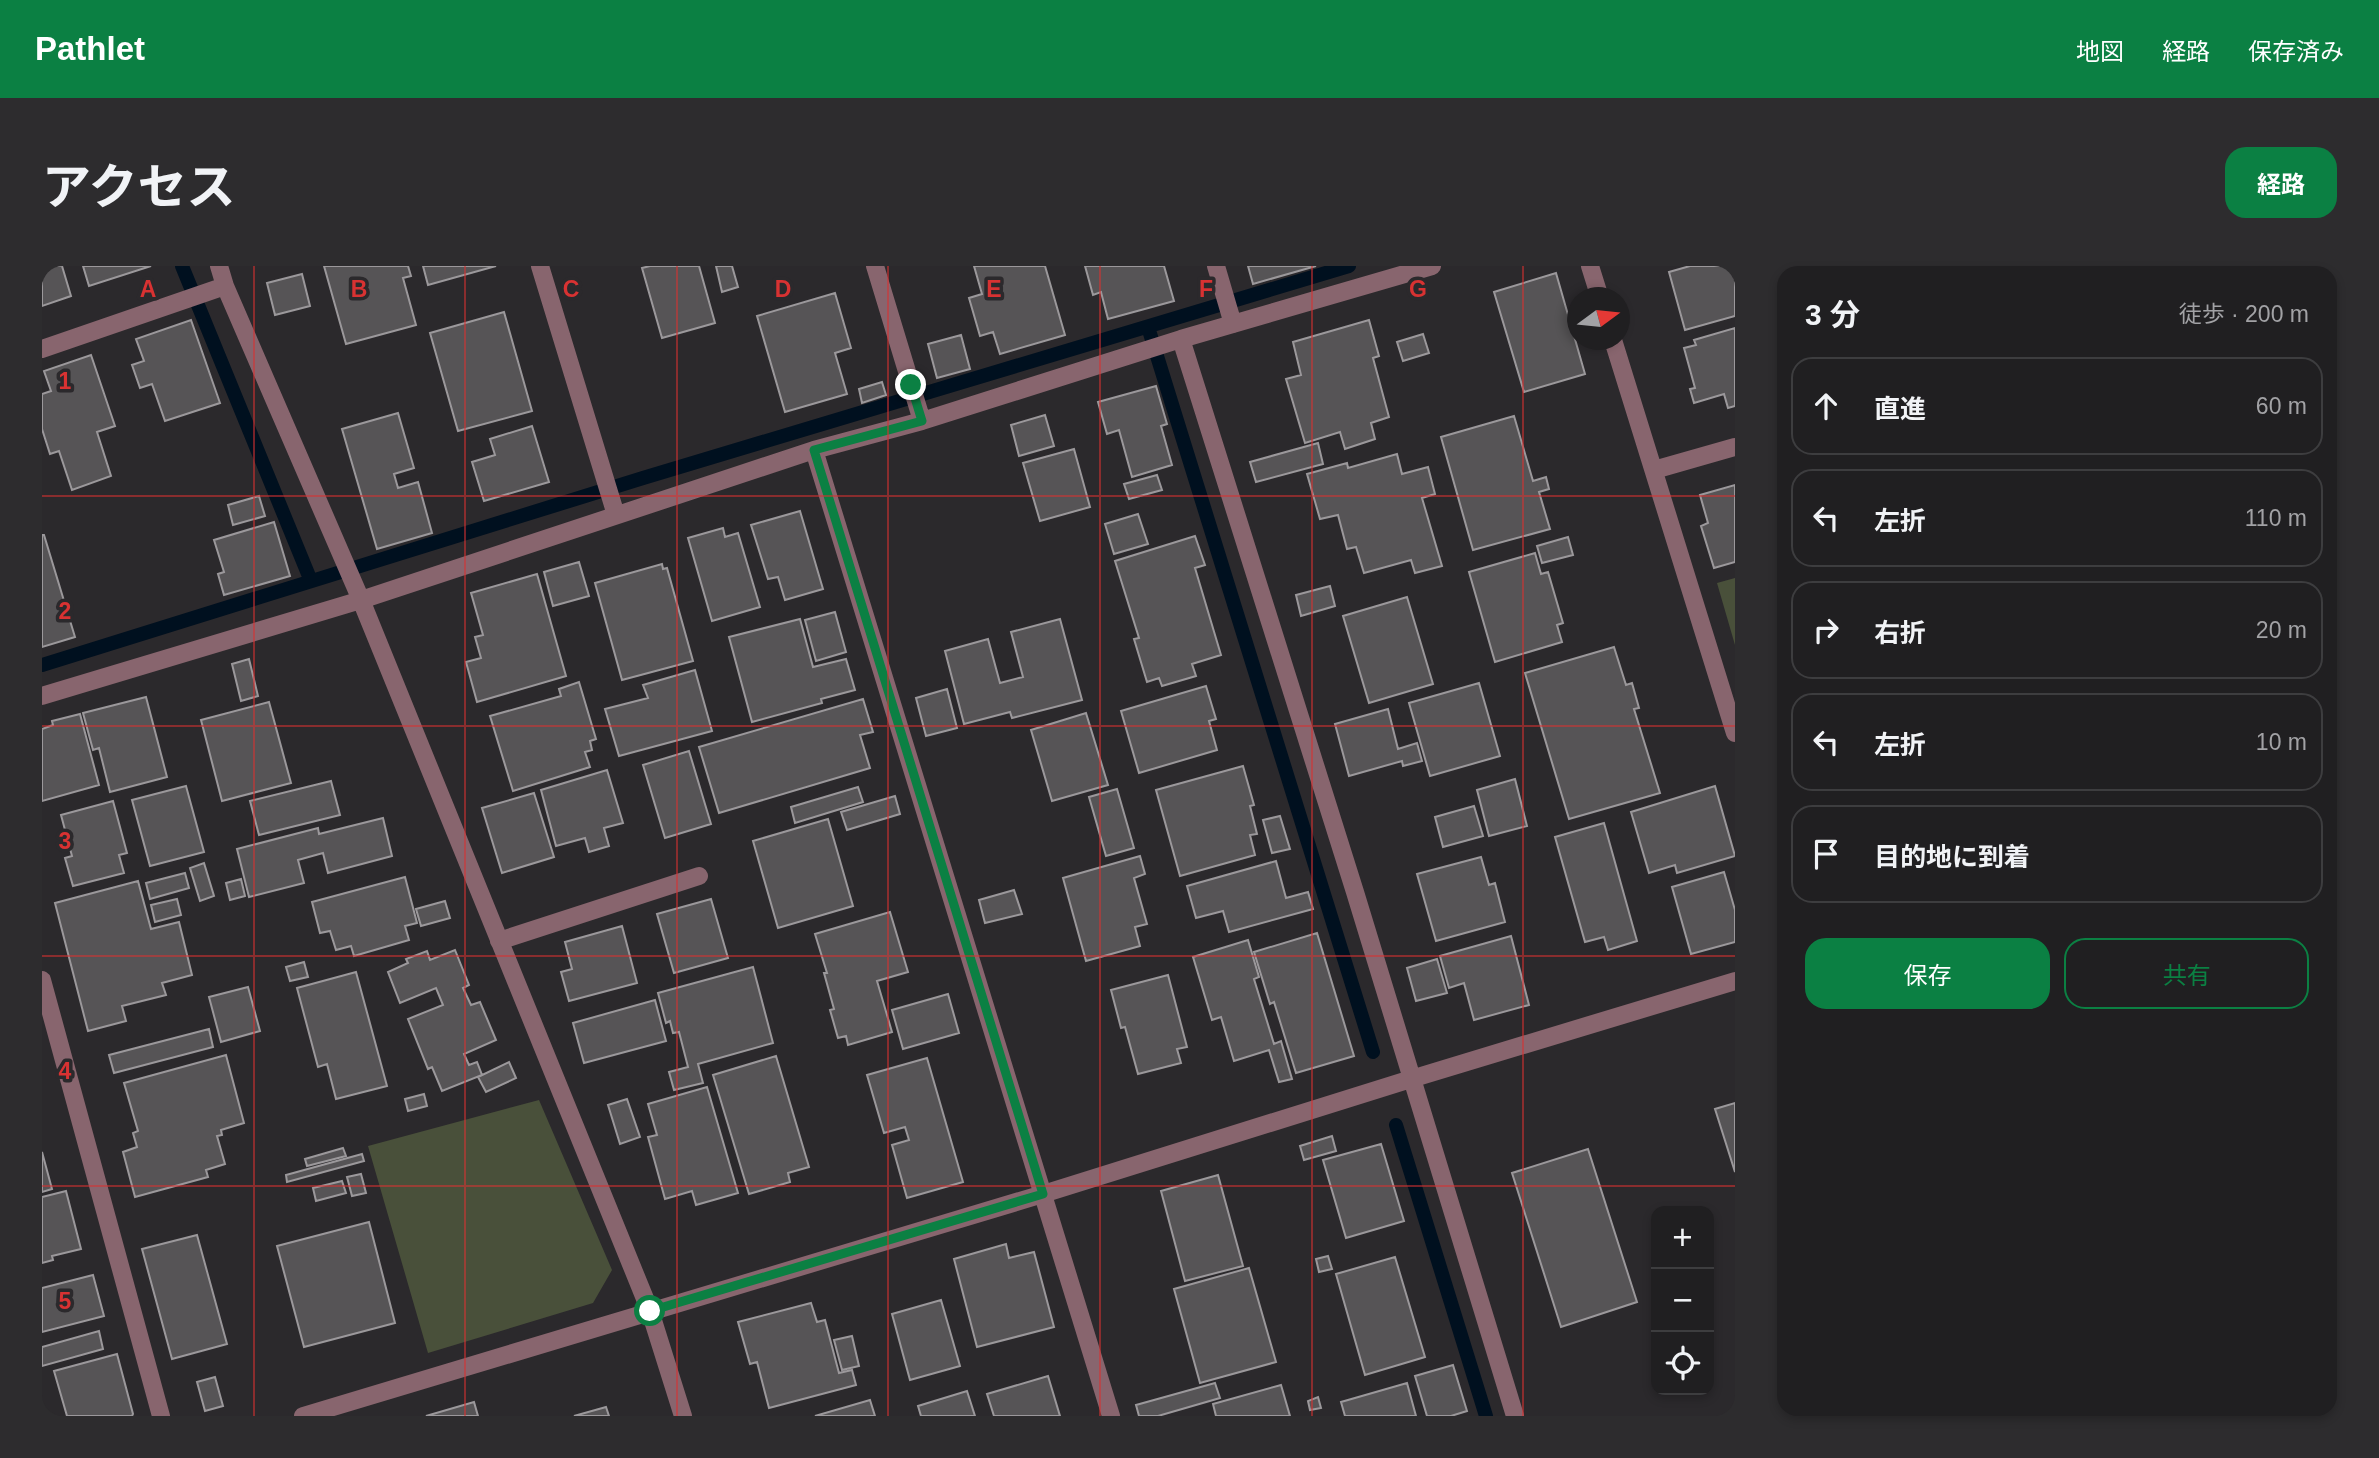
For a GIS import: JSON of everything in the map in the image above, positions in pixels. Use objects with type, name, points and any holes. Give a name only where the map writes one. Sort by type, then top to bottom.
[{"type":"street","points":[[219,266],[225,286],[361,600],[650,1311],[683,1416]]},
{"type":"street","points":[[540,266],[614,509]]},
{"type":"street","points":[[875,266],[920,415]]},
{"type":"street","points":[[1216,266],[1232,318]]},
{"type":"street","points":[[42,696],[361,600],[614,509],[814,450],[920,415],[1172,342],[1232,318],[1432,266]]},
{"type":"street","points":[[1590,266],[1597,287]]},
{"type":"street","points":[[42,349],[225,286]]},
{"type":"street","points":[[1172,342],[1347,865],[1515,1416]]},
{"type":"street","points":[[1616,350],[1735,733]]},
{"type":"street","points":[[1654,470],[1735,447]]},
{"type":"street","points":[[814,450],[1111,1416]]},
{"type":"street","points":[[499,941],[699,876]]},
{"type":"street","points":[[42,979],[161,1416]]},
{"type":"street","points":[[303,1416],[1043,1194],[1735,981]]},
{"type":"green space","points":[[1735,578],[1735,645],[1717,583]]},
{"type":"green space","points":[[539,1100],[612,1270],[593,1303],[428,1353],[368,1146]]},
{"type":"building","points":[[42,266],[62,266],[71,296],[42,306]]},
{"type":"building","points":[[83,266],[151,266],[89,286]]},
{"type":"building","points":[[324,266],[408,266],[411,276],[403,278],[416,325],[346,344]]},
{"type":"building","points":[[423,266],[496,266],[428,285]]},
{"type":"building","points":[[699,266],[715,323],[662,338],[642,268]]},
{"type":"building","points":[[716,266],[732,266],[738,287],[722,292]]},
{"type":"building","points":[[974,266],[1045,266],[1065,335],[1000,354],[993,332],[980,336],[969,298],[982,294]]},
{"type":"building","points":[[1085,266],[1164,266],[1174,301],[1108,319],[1101,292],[1093,295]]},
{"type":"building","points":[[1248,266],[1316,266],[1253,284]]},
{"type":"building","points":[[1690,266],[1731,266],[1735,280],[1735,316],[1685,330],[1669,272]]},
{"type":"building","points":[[1556,273],[1567,311],[1567,350],[1578,350],[1585,374],[1524,392],[1494,292]]},
{"type":"building","points":[[302,274],[310,306],[275,315],[267,283]]},
{"type":"building","points":[[835,293],[851,348],[835,353],[847,394],[785,412],[757,316]]},
{"type":"building","points":[[504,312],[532,411],[458,431],[430,333]]},
{"type":"building","points":[[191,320],[220,403],[165,421],[152,384],[140,388],[132,365],[144,361],[136,339]]},
{"type":"building","points":[[1369,320],[1379,356],[1373,358],[1389,417],[1371,423],[1375,439],[1345,449],[1340,432],[1305,443],[1286,379],[1301,375],[1293,342]]},
{"type":"building","points":[[1735,328],[1735,406],[1728,408],[1724,394],[1694,403],[1690,389],[1695,388],[1684,348],[1696,345],[1694,340]]},
{"type":"building","points":[[1423,334],[1429,353],[1403,361],[1397,342]]},
{"type":"building","points":[[961,335],[970,369],[937,378],[928,344]]},
{"type":"building","points":[[91,355],[115,426],[97,432],[111,476],[72,490],[59,451],[50,454],[42,429],[42,394],[51,391],[44,371]]},
{"type":"building","points":[[882,382],[886,395],[862,403],[859,389]]},
{"type":"building","points":[[1156,386],[1167,424],[1161,426],[1172,465],[1132,477],[1119,430],[1107,434],[1098,402]]},
{"type":"building","points":[[398,413],[414,468],[394,474],[398,488],[418,482],[432,533],[377,549],[342,429]]},
{"type":"building","points":[[1045,415],[1054,446],[1019,456],[1011,425]]},
{"type":"building","points":[[1514,416],[1533,481],[1546,477],[1549,489],[1539,492],[1550,529],[1473,550],[1441,437]]},
{"type":"building","points":[[532,426],[549,482],[484,501],[472,462],[495,455],[490,439]]},
{"type":"building","points":[[1318,443],[1323,464],[1256,482],[1250,462]]},
{"type":"building","points":[[1074,449],[1090,507],[1040,521],[1023,463]]},
{"type":"building","points":[[1397,454],[1402,474],[1428,467],[1435,494],[1422,498],[1442,566],[1415,573],[1411,560],[1364,573],[1356,547],[1347,549],[1338,515],[1320,519],[1307,474],[1347,463],[1348,468]]},
{"type":"building","points":[[1157,475],[1162,490],[1129,499],[1124,484]]},
{"type":"building","points":[[1735,485],[1735,562],[1714,568],[1701,526],[1708,523],[1700,495]]},
{"type":"building","points":[[259,496],[265,516],[233,525],[228,505]]},
{"type":"building","points":[[800,511],[823,589],[785,600],[778,577],[768,579],[751,525]]},
{"type":"building","points":[[1138,514],[1148,544],[1114,554],[1105,524]]},
{"type":"building","points":[[274,522],[290,576],[224,595],[218,574],[224,572],[214,540]]},
{"type":"building","points":[[723,528],[725,537],[738,533],[760,607],[712,621],[688,538]]},
{"type":"building","points":[[42,535],[75,637],[42,647]]},
{"type":"building","points":[[1195,536],[1205,565],[1195,568],[1221,655],[1192,664],[1196,676],[1162,686],[1159,678],[1147,682],[1134,639],[1139,638],[1115,561]]},
{"type":"building","points":[[1568,537],[1573,555],[1542,563],[1537,546]]},
{"type":"building","points":[[1535,553],[1541,574],[1548,572],[1563,623],[1557,625],[1562,642],[1495,662],[1469,572]]},
{"type":"building","points":[[579,562],[589,596],[553,606],[544,572]]},
{"type":"building","points":[[662,564],[663,569],[667,568],[693,661],[622,680],[595,583]]},
{"type":"building","points":[[537,574],[566,676],[477,702],[466,662],[481,658],[475,637],[483,635],[471,593]]},
{"type":"building","points":[[1330,586],[1335,606],[1301,616],[1296,595]]},
{"type":"building","points":[[1407,597],[1433,684],[1369,703],[1343,616]]},
{"type":"building","points":[[835,612],[846,652],[816,661],[805,620]]},
{"type":"building","points":[[800,619],[813,667],[846,659],[855,690],[821,699],[822,703],[752,722],[729,637]]},
{"type":"building","points":[[1060,619],[1082,700],[1012,718],[1010,712],[964,724],[945,651],[988,639],[1000,683],[1023,677],[1011,632]]},
{"type":"building","points":[[1614,647],[1626,685],[1632,683],[1639,708],[1634,709],[1660,793],[1569,819],[1525,673]]},
{"type":"building","points":[[249,659],[258,696],[241,701],[232,664]]},
{"type":"building","points":[[695,670],[712,731],[619,756],[605,709],[648,698],[643,685]]},
{"type":"building","points":[[579,682],[596,739],[590,741],[592,750],[585,752],[590,767],[513,791],[490,716],[561,696],[559,689]]},
{"type":"building","points":[[1479,683],[1500,756],[1430,776],[1409,703]]},
{"type":"building","points":[[1206,686],[1216,719],[1209,721],[1217,750],[1139,773],[1121,711]]},
{"type":"building","points":[[947,689],[957,728],[926,736],[916,698]]},
{"type":"building","points":[[146,697],[167,777],[110,792],[99,748],[93,750],[83,713]]},
{"type":"building","points":[[863,699],[873,732],[860,735],[870,768],[719,813],[699,747]]},
{"type":"building","points":[[269,702],[291,783],[222,801],[201,720]]},
{"type":"building","points":[[1388,709],[1398,749],[1417,743],[1422,761],[1403,766],[1402,761],[1349,776],[1335,724]]},
{"type":"building","points":[[1086,713],[1108,785],[1052,801],[1031,730]]},
{"type":"building","points":[[80,714],[99,785],[42,801],[42,729],[53,725],[52,721]]},
{"type":"building","points":[[689,751],[711,824],[665,838],[643,765]]},
{"type":"building","points":[[1243,766],[1254,805],[1250,806],[1257,834],[1250,835],[1255,855],[1180,876],[1156,790]]},
{"type":"building","points":[[607,770],[623,823],[604,828],[609,846],[589,852],[585,838],[556,846],[541,790]]},
{"type":"building","points":[[1515,779],[1527,826],[1489,836],[1477,790]]},
{"type":"building","points":[[331,781],[340,815],[259,835],[250,801]]},
{"type":"building","points":[[186,786],[204,852],[150,866],[132,800]]},
{"type":"building","points":[[1715,786],[1735,856],[1677,873],[1675,865],[1649,873],[1631,812]]},
{"type":"building","points":[[858,787],[863,802],[795,823],[791,807]]},
{"type":"building","points":[[1117,789],[1134,848],[1106,856],[1089,797]]},
{"type":"building","points":[[534,793],[554,857],[502,873],[482,808]]},
{"type":"building","points":[[895,796],[900,814],[847,830],[841,812]]},
{"type":"building","points":[[113,801],[127,853],[119,855],[124,873],[73,886],[65,858],[72,856],[61,815]]},
{"type":"building","points":[[1474,806],[1483,836],[1443,847],[1435,817]]},
{"type":"building","points":[[1280,816],[1290,849],[1272,853],[1263,820]]},
{"type":"building","points":[[383,818],[392,856],[328,873],[323,853],[298,860],[304,883],[249,897],[237,849],[318,828],[319,834]]},
{"type":"building","points":[[828,819],[853,906],[778,928],[753,841]]},
{"type":"building","points":[[1604,823],[1637,941],[1608,950],[1604,937],[1585,942],[1555,837]]},
{"type":"building","points":[[1140,856],[1145,874],[1134,878],[1147,924],[1135,927],[1140,946],[1086,961],[1063,878]]},
{"type":"building","points":[[1481,857],[1489,885],[1495,883],[1505,922],[1436,941],[1417,874]]},
{"type":"building","points":[[1276,861],[1286,898],[1308,892],[1313,909],[1229,932],[1223,911],[1196,918],[1187,886]]},
{"type":"building","points":[[204,863],[214,896],[200,901],[190,868]]},
{"type":"building","points":[[1724,872],[1735,910],[1735,942],[1691,954],[1672,887]]},
{"type":"building","points":[[185,873],[189,888],[150,899],[146,883]]},
{"type":"building","points":[[405,877],[417,923],[405,926],[409,940],[354,956],[351,946],[336,950],[330,931],[320,933],[312,902]]},
{"type":"building","points":[[241,879],[245,896],[230,900],[226,883]]},
{"type":"building","points":[[138,881],[151,929],[179,922],[192,975],[162,983],[166,995],[122,1006],[126,1021],[88,1031],[55,903]]},
{"type":"building","points":[[1014,890],[1022,914],[985,923],[979,900]]},
{"type":"building","points":[[177,899],[181,915],[155,922],[151,905]]},
{"type":"building","points":[[711,899],[728,958],[674,973],[657,914]]},
{"type":"building","points":[[445,901],[450,918],[421,926],[416,909]]},
{"type":"building","points":[[890,912],[908,972],[877,981],[892,1032],[848,1045],[846,1036],[838,1038],[830,1010],[834,1009],[824,973],[827,973],[815,934]]},
{"type":"building","points":[[622,926],[637,983],[569,1001],[561,972],[572,969],[565,942]]},
{"type":"building","points":[[1317,933],[1354,1056],[1296,1073],[1274,1002],[1270,1004],[1254,952]]},
{"type":"building","points":[[1511,936],[1529,1005],[1474,1020],[1464,983],[1449,988],[1440,956]]},
{"type":"building","points":[[1248,940],[1259,977],[1254,979],[1274,1044],[1281,1041],[1292,1079],[1279,1082],[1269,1050],[1234,1061],[1221,1017],[1212,1020],[1193,957]]},
{"type":"building","points":[[455,950],[469,985],[463,988],[471,1005],[480,1002],[496,1040],[464,1054],[469,1065],[477,1062],[482,1075],[442,1091],[432,1067],[428,1069],[408,1019],[443,1005],[436,988],[400,1003],[388,972],[408,963],[406,959],[427,951],[430,960]]},
{"type":"building","points":[[1437,959],[1447,993],[1416,1001],[1407,968]]},
{"type":"building","points":[[304,962],[308,977],[290,981],[286,967]]},
{"type":"building","points":[[753,967],[773,1043],[698,1064],[703,1083],[674,1090],[669,1072],[688,1067],[679,1032],[673,1033],[670,1021],[666,1023],[658,993]]},
{"type":"building","points":[[356,972],[387,1086],[336,1099],[327,1064],[318,1067],[297,988]]},
{"type":"building","points":[[1168,975],[1187,1047],[1177,1049],[1181,1063],[1138,1074],[1125,1027],[1121,1028],[1111,990]]},
{"type":"building","points":[[248,987],[260,1031],[221,1042],[209,997]]},
{"type":"building","points":[[948,994],[959,1033],[903,1049],[892,1010]]},
{"type":"building","points":[[655,1000],[666,1041],[584,1063],[573,1023]]},
{"type":"building","points":[[209,1029],[213,1047],[114,1073],[109,1055]]},
{"type":"building","points":[[226,1055],[244,1123],[221,1130],[222,1135],[217,1136],[225,1164],[206,1170],[208,1177],[135,1197],[123,1152],[137,1147],[133,1133],[138,1131],[124,1083]]},
{"type":"building","points":[[776,1056],[809,1167],[788,1173],[790,1182],[749,1194],[713,1075]]},
{"type":"building","points":[[927,1058],[963,1182],[907,1198],[892,1145],[909,1140],[905,1127],[884,1133],[867,1075]]},
{"type":"building","points":[[509,1062],[516,1078],[486,1092],[478,1077]]},
{"type":"building","points":[[707,1087],[738,1193],[696,1205],[692,1191],[665,1199],[648,1137],[657,1135],[648,1104]]},
{"type":"building","points":[[424,1094],[427,1106],[408,1111],[405,1099]]},
{"type":"building","points":[[627,1099],[640,1137],[620,1144],[608,1105]]},
{"type":"building","points":[[1735,1103],[1735,1172],[1715,1109]]},
{"type":"building","points":[[1332,1136],[1336,1151],[1304,1160],[1300,1146]]},
{"type":"building","points":[[1381,1144],[1404,1221],[1346,1238],[1323,1160]]},
{"type":"building","points":[[343,1148],[346,1156],[307,1166],[305,1159]]},
{"type":"building","points":[[1588,1149],[1637,1302],[1561,1327],[1512,1173]]},
{"type":"building","points":[[42,1152],[52,1189],[42,1192]]},
{"type":"building","points":[[362,1154],[364,1161],[287,1182],[286,1175]]},
{"type":"building","points":[[361,1174],[366,1193],[352,1196],[347,1177]]},
{"type":"building","points":[[1218,1175],[1243,1266],[1185,1281],[1161,1191]]},
{"type":"building","points":[[342,1181],[346,1193],[316,1201],[313,1188]]},
{"type":"building","points":[[66,1191],[81,1249],[52,1256],[53,1260],[42,1263],[42,1197]]},
{"type":"building","points":[[369,1222],[395,1323],[304,1347],[277,1246]]},
{"type":"building","points":[[197,1235],[227,1344],[172,1359],[142,1249]]},
{"type":"building","points":[[1006,1244],[1009,1258],[1034,1252],[1054,1327],[977,1347],[954,1259]]},
{"type":"building","points":[[1328,1256],[1332,1269],[1319,1272],[1316,1259]]},
{"type":"building","points":[[1395,1257],[1425,1357],[1365,1375],[1336,1274]]},
{"type":"building","points":[[1249,1268],[1276,1362],[1200,1383],[1174,1289]]},
{"type":"building","points":[[93,1275],[104,1316],[42,1332],[42,1288]]},
{"type":"building","points":[[941,1300],[960,1366],[910,1380],[892,1314]]},
{"type":"building","points":[[811,1303],[817,1322],[825,1320],[839,1373],[852,1370],[856,1385],[769,1408],[757,1362],[750,1364],[738,1322]]},
{"type":"building","points":[[99,1331],[103,1349],[42,1366],[42,1347]]},
{"type":"building","points":[[852,1336],[859,1366],[842,1370],[834,1340]]},
{"type":"building","points":[[117,1354],[132,1416],[67,1416],[54,1371]]},
{"type":"building","points":[[1453,1365],[1467,1411],[1451,1416],[1427,1416],[1415,1376]]},
{"type":"building","points":[[1048,1376],[1060,1416],[994,1416],[987,1394]]},
{"type":"building","points":[[215,1377],[223,1406],[205,1411],[197,1382]]},
{"type":"building","points":[[1215,1383],[1220,1398],[1158,1416],[1139,1416],[1136,1405]]},
{"type":"building","points":[[1407,1383],[1416,1416],[1345,1416],[1341,1402]]},
{"type":"building","points":[[1281,1385],[1290,1416],[1216,1416],[1213,1404]]},
{"type":"building","points":[[967,1391],[975,1416],[921,1416],[918,1406]]},
{"type":"building","points":[[1318,1397],[1321,1408],[1310,1410],[1308,1401]]},
{"type":"building","points":[[870,1400],[875,1416],[815,1416]]},
{"type":"building","points":[[474,1402],[478,1416],[426,1416]]},
{"type":"building","points":[[606,1407],[609,1416],[574,1416]]},
{"type":"waterway","points":[[182,266],[311,581]]},
{"type":"waterway","points":[[42,665],[643,478],[1349,266]]},
{"type":"waterway","points":[[1148,327],[1373,1052]]},
{"type":"waterway","points":[[1396,1125],[1486,1416]]},
{"type":"route","points":[[650,1311],[1043,1194],[814,450],[922,421],[911,385]]}]
